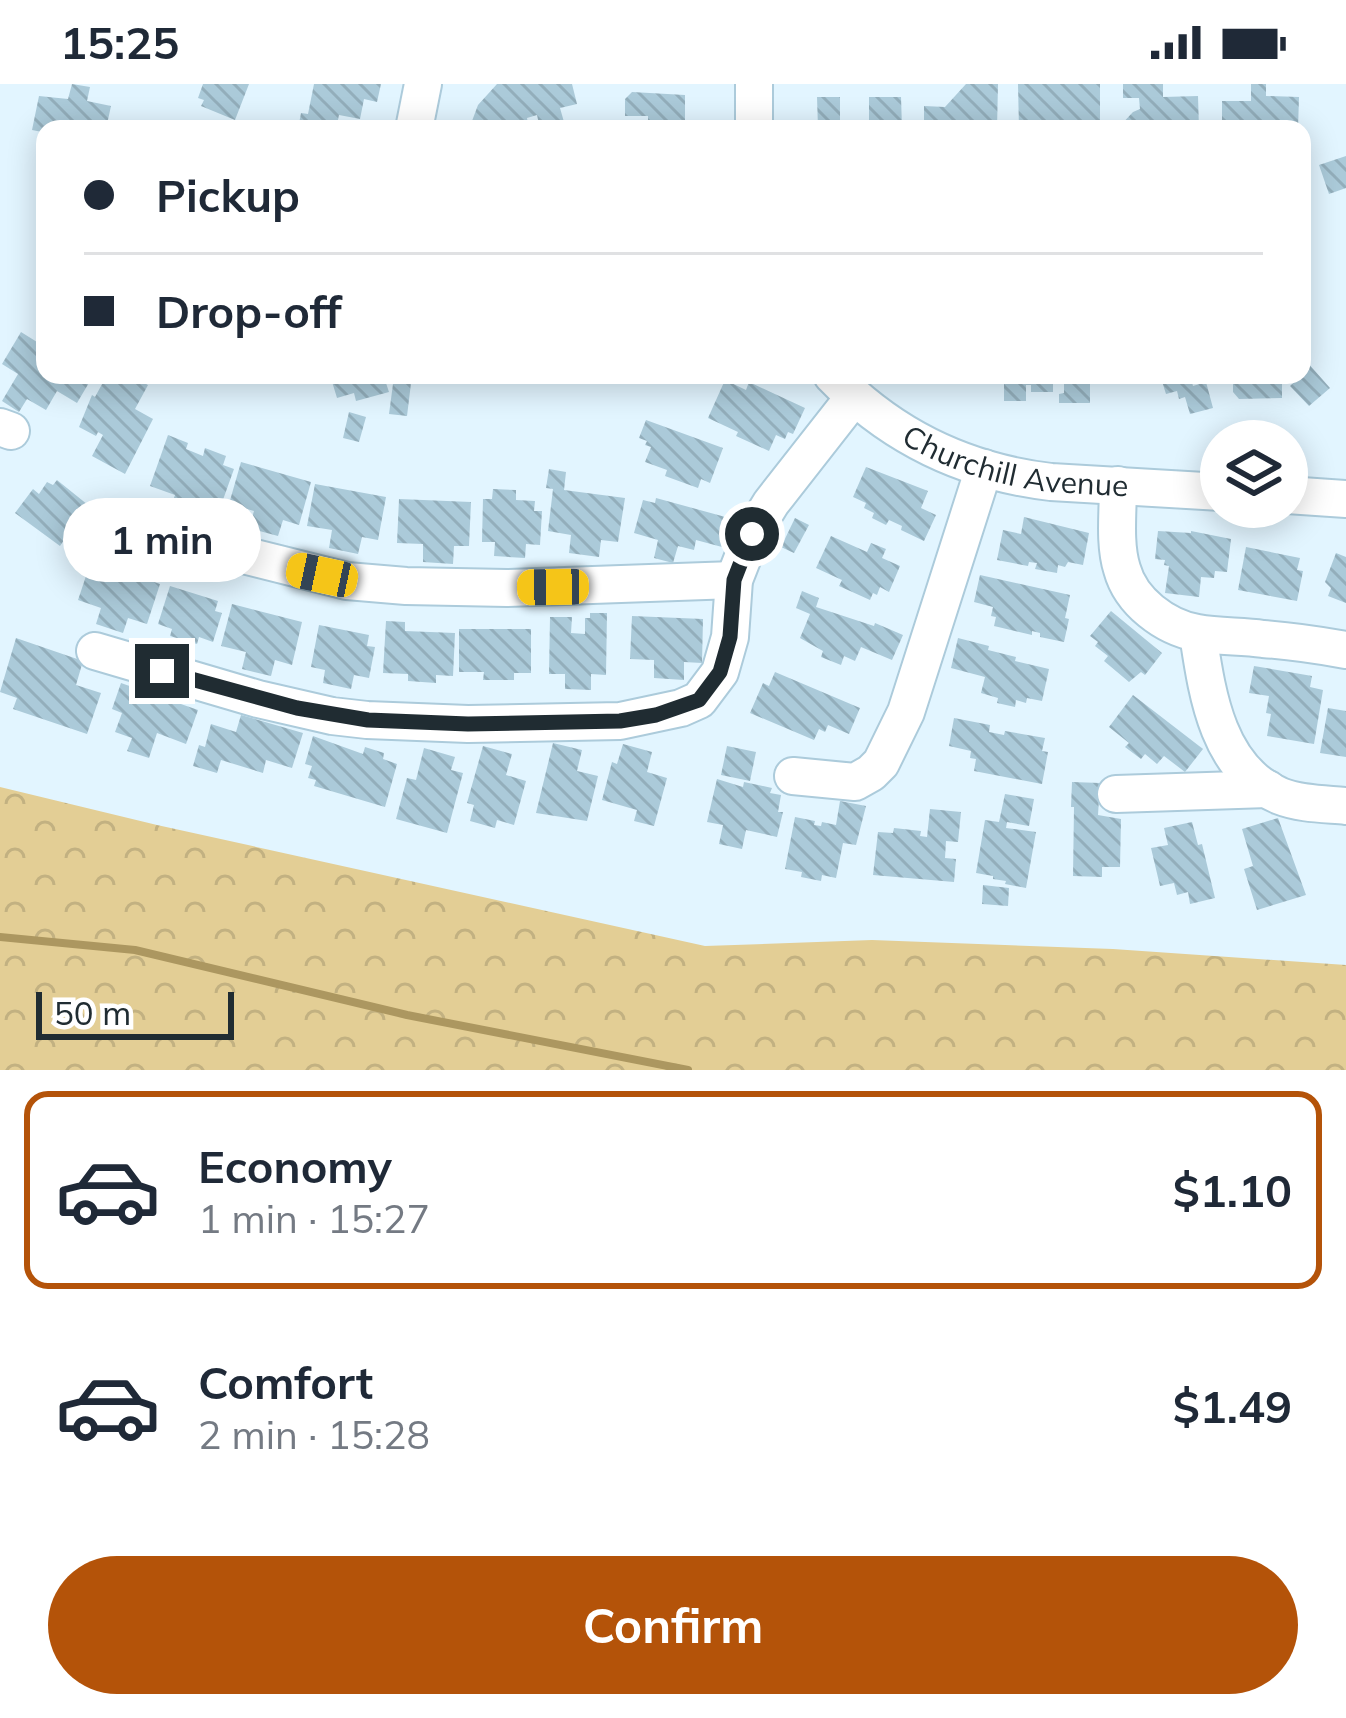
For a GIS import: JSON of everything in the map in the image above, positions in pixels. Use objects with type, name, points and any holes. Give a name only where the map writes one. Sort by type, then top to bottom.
[{"type":"street","points":[[415,120],[423,84]]},
{"type":"street","points":[[754,84],[754,120]]},
{"type":"street","points":[[95,651],[332,716],[468,724],[620,721],[681,708],[699,700],[720,672],[730,637],[734,580],[752,534],[843,386]]},
{"type":"street","name":"Churchill Avenue","points":[[843,386],[883,421],[923,445],[984,468],[1024,479],[1200,491]]},
{"type":"street","points":[[793,776],[855,782],[881,763],[906,712],[984,468]]},
{"type":"street","points":[[1118,485],[1121,568],[1130,587],[1157,616],[1198,634],[1346,650]]},
{"type":"street","points":[[1308,497],[1346,499]]},
{"type":"street","points":[[140,530],[347,581],[406,586],[507,588],[734,580]]},
{"type":"street","points":[[1198,634],[1218,728],[1232,753],[1252,776],[1283,797],[1346,806]]},
{"type":"street","points":[[1116,794],[1268,789]]},
{"type":"green space","points":[[0,787],[705,946],[872,940],[1113,949],[1346,965],[1346,1070],[0,1070]]},
{"type":"building","points":[[72,84],[90,87],[87,101],[111,106],[108,120],[36,120],[36,131],[32,130],[39,96],[68,99]]},
{"type":"building","points":[[203,84],[249,84],[235,120],[201,106],[204,100],[198,98]]},
{"type":"building","points":[[314,84],[381,84],[377,102],[364,99],[360,119],[339,115],[338,120],[300,120],[301,113],[308,114]]},
{"type":"building","points":[[497,84],[572,84],[577,104],[560,108],[563,120],[538,120],[537,115],[527,120],[472,120],[478,105]]},
{"type":"building","points":[[966,84],[998,84],[997,120],[924,120],[924,106],[945,107]]},
{"type":"building","points":[[1018,84],[1100,84],[1100,120],[1019,120]]},
{"type":"building","points":[[1123,84],[1163,84],[1163,97],[1198,96],[1199,120],[1126,120],[1140,109],[1139,98],[1123,98]]},
{"type":"building","points":[[1251,84],[1266,84],[1266,96],[1299,97],[1298,120],[1222,120],[1222,101],[1251,101]]},
{"type":"building","points":[[632,92],[685,95],[685,120],[625,116],[625,99]]},
{"type":"building","points":[[817,97],[840,97],[840,120],[818,120]]},
{"type":"building","points":[[869,97],[901,97],[902,120],[869,120]]},
{"type":"building","points":[[1346,156],[1346,188],[1329,194],[1319,165]]},
{"type":"building","points":[[21,332],[36,341],[36,384],[88,384],[77,403],[57,391],[46,410],[27,399],[19,412],[2,401],[18,374],[2,364]]},
{"type":"building","points":[[1311,367],[1330,388],[1309,406],[1290,386],[1311,384]]},
{"type":"building","points":[[102,384],[148,385],[135,409],[153,419],[125,474],[92,456],[103,435],[79,427],[92,395]]},
{"type":"building","points":[[333,384],[386,384],[389,392],[356,401],[354,393],[337,398]]},
{"type":"building","points":[[393,384],[411,384],[407,416],[389,414]]},
{"type":"building","points":[[723,384],[746,390],[753,384],[805,408],[793,434],[788,432],[785,439],[776,435],[769,451],[708,418]]},
{"type":"building","points":[[1004,384],[1053,384],[1053,392],[1031,392],[1031,385],[1026,385],[1026,401],[1004,401]]},
{"type":"building","points":[[1064,384],[1090,384],[1090,403],[1059,403],[1059,394],[1064,393]]},
{"type":"building","points":[[1163,384],[1207,384],[1213,408],[1190,414],[1185,397],[1179,399],[1177,391],[1166,394]]},
{"type":"building","points":[[1233,384],[1282,384],[1282,398],[1239,399]]},
{"type":"building","points":[[349,412],[366,417],[359,442],[343,438]]},
{"type":"building","points":[[646,420],[723,448],[710,483],[701,479],[698,488],[665,476],[667,470],[645,462],[651,447],[639,438]]},
{"type":"building","points":[[168,435],[203,456],[205,448],[226,456],[223,465],[234,469],[219,511],[204,505],[198,522],[169,511],[175,495],[150,486]]},
{"type":"building","points":[[241,462],[311,482],[299,525],[283,520],[278,536],[249,528],[254,511],[229,504]]},
{"type":"building","points":[[866,467],[928,491],[921,508],[936,515],[924,541],[889,520],[886,525],[872,518],[874,513],[864,508],[866,503],[853,497]]},
{"type":"building","points":[[549,469],[566,472],[564,490],[625,498],[618,542],[601,540],[599,557],[569,553],[571,535],[548,531],[553,489],[546,488]]},
{"type":"building","points":[[57,480],[93,509],[60,546],[15,513],[33,489],[39,494],[47,482],[53,485]]},
{"type":"building","points":[[315,484],[386,497],[378,540],[362,537],[358,554],[329,548],[332,530],[307,526]]},
{"type":"building","points":[[493,489],[516,490],[516,500],[535,501],[534,511],[542,511],[540,545],[526,544],[525,558],[494,556],[495,542],[482,542],[483,499],[492,499]]},
{"type":"building","points":[[656,498],[729,518],[722,547],[696,540],[694,550],[678,546],[673,563],[654,558],[658,540],[634,533],[643,500],[655,503]]},
{"type":"building","points":[[399,499],[471,502],[469,546],[454,546],[453,564],[423,562],[423,544],[397,543]]},
{"type":"building","points":[[1024,517],[1089,533],[1083,565],[1058,565],[1057,573],[1035,569],[1037,563],[1028,566],[997,560],[1003,530],[1021,534]]},
{"type":"building","points":[[795,518],[809,525],[794,553],[781,547]]},
{"type":"building","points":[[1158,531],[1231,539],[1227,572],[1201,577],[1199,597],[1165,593],[1169,566],[1155,559]]},
{"type":"building","points":[[831,536],[867,552],[871,543],[886,549],[882,558],[900,566],[889,592],[880,587],[870,600],[839,586],[842,580],[816,568]]},
{"type":"building","points":[[1246,547],[1300,558],[1297,570],[1303,571],[1297,601],[1238,590]]},
{"type":"building","points":[[1336,553],[1346,557],[1346,603],[1328,596],[1331,588],[1325,582]]},
{"type":"building","points":[[91,561],[160,584],[147,624],[128,618],[123,633],[96,624],[101,608],[78,600]]},
{"type":"building","points":[[980,575],[1070,595],[1064,642],[994,626],[993,607],[974,602]]},
{"type":"building","points":[[170,586],[218,601],[215,611],[222,613],[213,642],[199,637],[197,644],[170,636],[172,629],[158,624]]},
{"type":"building","points":[[802,591],[819,598],[816,607],[903,635],[892,660],[861,647],[855,661],[844,656],[841,665],[821,657],[823,651],[800,638],[810,614],[796,608]]},
{"type":"building","points":[[232,604],[302,622],[292,665],[275,660],[271,676],[242,669],[246,652],[221,646]]},
{"type":"building","points":[[1111,611],[1162,653],[1145,675],[1141,672],[1129,682],[1104,661],[1108,656],[1090,636]]},
{"type":"building","points":[[590,613],[607,613],[606,675],[591,674],[591,690],[565,689],[565,674],[549,674],[550,617],[572,617],[571,633],[585,634],[585,618]]},
{"type":"building","points":[[632,616],[703,619],[702,663],[684,662],[684,680],[654,678],[654,660],[630,659]]},
{"type":"building","points":[[386,621],[405,622],[405,631],[455,633],[453,676],[436,675],[436,683],[408,681],[408,674],[383,673]]},
{"type":"building","points":[[319,625],[369,635],[367,646],[375,647],[369,678],[354,675],[351,689],[323,683],[325,670],[311,667]]},
{"type":"building","points":[[459,629],[531,629],[531,673],[514,673],[514,680],[483,680],[484,672],[459,672]]},
{"type":"building","points":[[16,638],[83,661],[76,685],[101,693],[87,734],[13,709],[17,698],[0,692]]},
{"type":"building","points":[[958,638],[1049,669],[1042,701],[1016,700],[1015,707],[981,693],[985,677],[951,668]]},
{"type":"building","points":[[1254,666],[1312,676],[1310,687],[1323,690],[1314,744],[1267,736],[1269,696],[1249,693]]},
{"type":"building","points":[[775,672],[860,708],[849,734],[828,725],[825,732],[819,729],[814,740],[750,713],[763,683],[769,686]]},
{"type":"building","points":[[121,683],[198,710],[186,744],[157,733],[149,758],[127,751],[132,738],[115,732],[122,713],[112,709]]},
{"type":"building","points":[[1133,695],[1203,749],[1185,772],[1164,756],[1157,764],[1145,754],[1141,759],[1109,727]]},
{"type":"building","points":[[1328,708],[1346,711],[1346,757],[1320,753]]},
{"type":"building","points":[[241,715],[303,733],[292,768],[266,760],[263,773],[221,760],[217,773],[193,766],[211,724],[236,732]]},
{"type":"building","points":[[954,718],[990,725],[989,732],[1045,738],[1042,751],[1048,752],[1042,784],[974,771],[976,759],[970,758],[971,751],[949,746]]},
{"type":"building","points":[[313,736],[363,754],[365,747],[384,753],[383,759],[397,764],[385,807],[314,786],[316,780],[308,778],[312,766],[305,764]]},
{"type":"building","points":[[553,743],[582,750],[577,771],[598,776],[587,821],[536,813]]},
{"type":"building","points":[[623,744],[652,752],[647,772],[667,778],[654,826],[634,821],[637,810],[602,800],[612,762],[617,764]]},
{"type":"building","points":[[483,746],[512,754],[506,775],[526,781],[514,825],[497,820],[495,828],[470,821],[474,805],[467,803]]},
{"type":"building","points":[[727,746],[756,752],[750,781],[721,775]]},
{"type":"building","points":[[424,748],[455,757],[451,770],[463,773],[447,833],[396,819],[407,778],[416,780]]},
{"type":"building","points":[[717,779],[743,787],[744,782],[772,788],[770,793],[781,795],[778,812],[783,812],[777,837],[746,830],[742,849],[719,844],[723,825],[707,822]]},
{"type":"building","points":[[1072,782],[1100,783],[1098,815],[1121,819],[1120,867],[1102,867],[1102,877],[1073,876]]},
{"type":"building","points":[[1005,794],[1034,799],[1029,826],[1007,822],[1006,828],[1036,832],[1026,888],[976,873],[985,820],[999,822]]},
{"type":"building","points":[[840,801],[866,806],[856,845],[843,843],[836,878],[822,875],[821,881],[785,869],[795,817],[815,821],[814,825],[836,825]]},
{"type":"building","points":[[930,809],[961,812],[958,842],[946,841],[945,858],[956,859],[954,882],[873,875],[878,832],[893,833],[894,828],[921,831],[920,836],[927,837]]},
{"type":"building","points":[[1278,818],[1306,895],[1257,910],[1244,869],[1253,866],[1242,829]]},
{"type":"building","points":[[1192,822],[1215,898],[1190,904],[1188,892],[1177,895],[1174,883],[1160,886],[1151,848],[1168,845],[1164,828]]},
{"type":"building","points":[[983,885],[1009,888],[1008,906],[982,904]]},
{"type":"waterway","points":[[0,937],[135,950],[407,1015],[688,1070]]},
{"type":"route","points":[[162,671],[258,699],[368,720],[468,724],[620,721],[656,715],[699,700],[720,672],[730,637],[734,580],[752,534]]}]
